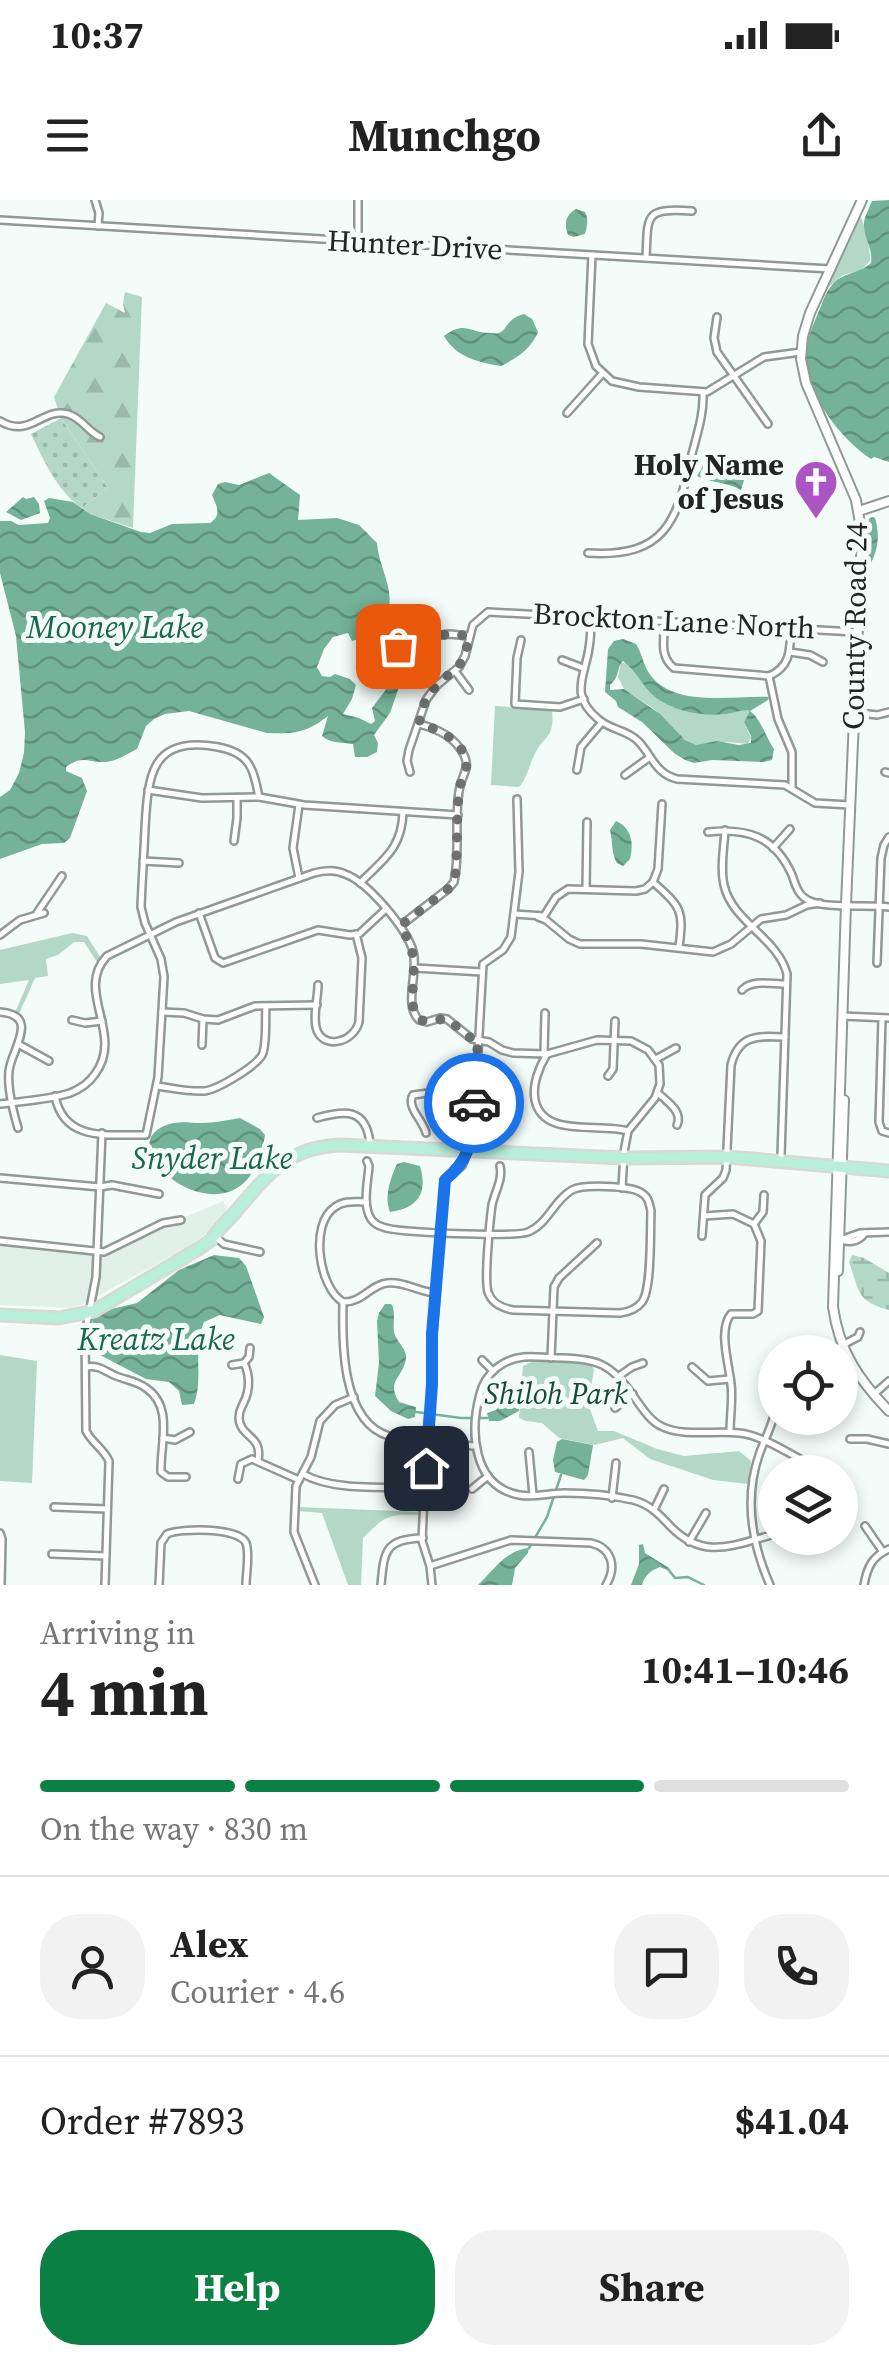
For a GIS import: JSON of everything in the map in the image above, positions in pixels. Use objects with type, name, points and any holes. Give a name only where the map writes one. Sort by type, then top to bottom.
[{"type":"main road","points":[[0,1312],[52,1318],[110,1302],[211,1240],[275,1167],[320,1146],[624,1158],[728,1156],[889,1168]]},
{"type":"main road","points":[[751,1158],[781,1156],[840,1164]]},
{"type":"street","points":[[95,200],[98,226]]},
{"type":"street","points":[[358,200],[358,241]]},
{"type":"street","name":"County Road 24","points":[[842,1335],[837,1299],[842,1016],[862,548],[859,511],[806,384],[802,352],[806,324],[862,200]]},
{"type":"street","points":[[646,258],[648,222],[653,214],[661,210],[692,212]]},
{"type":"street","name":"Hunter Drive","points":[[0,220],[830,269]]},
{"type":"street","points":[[592,255],[588,344],[592,359],[602,374],[612,380],[703,393],[764,357],[802,352]]},
{"type":"street","points":[[717,316],[714,333],[719,356],[768,424]]},
{"type":"street","points":[[567,413],[602,374]]},
{"type":"street","points":[[588,552],[616,554],[633,550],[650,542],[670,524],[684,490],[703,409],[703,393]]},
{"type":"street","points":[[0,422],[24,428],[53,414],[67,414],[100,438]]},
{"type":"street","points":[[859,511],[889,500]]},
{"type":"street","name":"Brockton Lane North","points":[[469,636],[476,620],[491,611],[857,632]]},
{"type":"street","points":[[591,616],[590,646],[581,682],[584,700],[602,722],[634,737],[662,773],[672,778],[780,784],[792,787],[814,803],[850,806]]},
{"type":"street","points":[[665,621],[664,654],[674,668],[769,676],[784,667],[790,652],[791,628]]},
{"type":"street","points":[[398,646],[413,631],[434,636],[469,636],[465,656],[455,671],[430,693],[422,708],[409,750],[410,772]]},
{"type":"street","points":[[521,640],[515,704],[560,707],[584,700]]},
{"type":"street","points":[[790,652],[810,655],[822,662]]},
{"type":"street","points":[[562,660],[583,668]]},
{"type":"street","points":[[455,671],[468,690]]},
{"type":"street","points":[[769,676],[778,719],[792,752],[792,787]]},
{"type":"street","points":[[853,712],[889,712]]},
{"type":"street","points":[[577,770],[580,747],[602,722]]},
{"type":"street","points":[[400,926],[454,882],[459,790],[466,768],[465,758],[449,737],[419,724]]},
{"type":"street","points":[[55,1096],[59,1112],[67,1122],[84,1132],[146,1135],[157,1086],[163,968],[141,907],[148,790],[154,768],[176,748],[198,744],[228,749],[246,759],[253,770],[259,797]]},
{"type":"street","points":[[626,775],[650,757]]},
{"type":"street","points":[[148,790],[202,798],[259,797],[298,805],[458,815]]},
{"type":"street","points":[[234,841],[236,798]]},
{"type":"street","points":[[432,1585],[423,1548],[424,1488],[445,1180],[462,1166],[468,1152],[483,964],[509,942],[520,851],[518,799]]},
{"type":"street","points":[[538,917],[546,914],[556,896],[564,891],[640,890],[653,882],[658,870],[662,804]]},
{"type":"street","points":[[298,805],[293,848],[299,878]]},
{"type":"street","points":[[360,883],[398,842],[403,812]]},
{"type":"street","points":[[586,890],[587,822]]},
{"type":"street","points":[[773,848],[790,829]]},
{"type":"street","points":[[725,830],[724,887],[731,902],[784,962],[787,984],[781,1156]]},
{"type":"street","points":[[708,832],[753,834],[773,848],[788,866],[802,896],[820,903]]},
{"type":"street","points":[[877,963],[882,852],[889,837]]},
{"type":"street","points":[[144,861],[179,863]]},
{"type":"street","points":[[0,1104],[68,1093],[83,1086],[99,1068],[106,1049],[94,983],[100,962],[112,952],[200,913],[299,878],[328,870],[343,872],[386,909],[413,951],[412,1007],[416,1018],[427,1022],[447,1019],[472,1039],[490,1042],[507,1052],[546,1054],[588,1041],[614,1040],[638,1043],[656,1059],[661,1078],[658,1093],[628,1131],[622,1188]]},
{"type":"street","points":[[35,916],[62,876]]},
{"type":"street","points":[[653,882],[675,901],[681,912],[679,948]]},
{"type":"street","points":[[514,914],[546,920],[580,944],[630,944],[706,952],[731,944],[767,917],[786,914],[807,904],[889,907]]},
{"type":"street","points":[[200,913],[220,962],[318,930],[356,934],[386,909]]},
{"type":"street","points":[[0,935],[20,920],[44,912]]},
{"type":"street","points":[[318,985],[316,1028],[326,1040],[350,1038],[359,1022],[362,958],[356,934]]},
{"type":"street","points":[[415,968],[483,972]]},
{"type":"street","points":[[742,990],[748,984],[787,984]]},
{"type":"street","points":[[162,1012],[218,1020],[255,1006],[317,1004]]},
{"type":"street","points":[[157,1086],[205,1091],[255,1064],[262,1054],[266,1006]]},
{"type":"street","points":[[0,1012],[17,1018],[22,1030],[9,1069],[18,1128]]},
{"type":"street","points":[[546,1013],[546,1054],[534,1088],[535,1101],[544,1118],[570,1126],[608,1126],[628,1131]]},
{"type":"street","points":[[842,1016],[886,1018],[879,1122],[886,1132]]},
{"type":"street","points":[[202,1045],[204,1019]]},
{"type":"street","points":[[72,1020],[102,1021]]},
{"type":"street","points":[[608,1076],[613,1069],[615,1020]]},
{"type":"street","points":[[702,1236],[705,1196],[723,1178],[728,1156],[734,1054],[752,1038],[785,1037]]},
{"type":"street","points":[[18,1044],[49,1061]]},
{"type":"street","points":[[656,1059],[676,1048]]},
{"type":"street","points":[[880,1075],[889,1075]]},
{"type":"street","points":[[426,1134],[424,1124],[410,1105],[413,1095],[476,1087]]},
{"type":"street","points":[[658,1093],[678,1113],[677,1125]]},
{"type":"street","points":[[317,1118],[341,1112],[352,1114],[366,1125],[371,1146]]},
{"type":"street","points":[[102,1133],[96,1277],[85,1334],[86,1432],[108,1458],[105,1585]]},
{"type":"street","points":[[367,1160],[370,1166],[366,1202],[371,1218],[385,1228],[440,1232],[490,1234],[517,1235],[534,1229],[564,1196],[577,1188],[635,1189],[649,1201],[650,1211],[648,1286],[641,1303],[626,1312],[552,1311],[508,1309],[494,1301],[487,1287],[490,1234],[492,1205],[502,1174],[500,1166]]},
{"type":"street","points":[[0,1178],[119,1186],[159,1194]]},
{"type":"street","points":[[754,1224],[763,1212],[764,1195]]},
{"type":"street","points":[[366,1202],[339,1204],[326,1215],[321,1264],[332,1292],[343,1302],[355,1301],[388,1282],[436,1293]]},
{"type":"street","points":[[704,1216],[733,1214],[754,1224],[760,1241],[758,1308],[753,1314],[728,1315],[726,1320],[730,1432]]},
{"type":"street","points":[[0,1241],[104,1252],[163,1223],[181,1220]]},
{"type":"street","points":[[837,1239],[844,1243],[862,1238],[865,1233],[889,1232]]},
{"type":"street","points":[[213,1235],[224,1244],[260,1252]]},
{"type":"street","points":[[551,1358],[552,1292],[556,1282],[597,1243]]},
{"type":"street","points":[[343,1302],[342,1348],[363,1417],[379,1432],[393,1438],[476,1446]]},
{"type":"street","points":[[858,1338],[860,1332]]},
{"type":"street","points":[[232,1366],[249,1358],[250,1348]]},
{"type":"street","points":[[758,1538],[710,1548],[689,1542],[654,1510],[634,1500],[570,1493],[513,1494],[488,1476],[479,1460],[479,1396],[484,1382],[493,1371],[514,1359],[598,1362],[619,1376],[651,1419],[662,1426],[746,1434],[792,1455]]},
{"type":"street","points":[[482,1360],[493,1371]]},
{"type":"street","points":[[244,1362],[248,1392],[239,1419],[257,1443],[258,1460]]},
{"type":"street","points":[[619,1376],[643,1364]]},
{"type":"street","points":[[86,1367],[99,1366],[151,1392],[163,1416],[161,1477],[186,1477]]},
{"type":"street","points":[[692,1366],[708,1382],[730,1379]]},
{"type":"street","name":"County Road 24","points":[[858,1374],[889,1408]]},
{"type":"street","points":[[875,1393],[889,1381]]},
{"type":"street","points":[[615,1408],[633,1394]]},
{"type":"street","points":[[314,1585],[294,1532],[296,1486],[311,1457],[320,1421],[334,1405],[354,1397]]},
{"type":"street","points":[[163,1438],[175,1440],[190,1432]]},
{"type":"street","points":[[767,1435],[757,1462],[750,1502],[755,1539],[770,1585]]},
{"type":"street","points":[[850,1440],[889,1444]]},
{"type":"street","points":[[529,1452],[533,1495]]},
{"type":"street","points":[[238,1479],[244,1462],[258,1460],[334,1485],[424,1488]]},
{"type":"street","points":[[612,1498],[616,1464]]},
{"type":"street","points":[[472,1489],[488,1476]]},
{"type":"street","points":[[654,1510],[664,1489]]},
{"type":"street","points":[[54,1507],[108,1509]]},
{"type":"street","points":[[689,1542],[706,1512]]},
{"type":"street","points":[[864,1585],[870,1564],[886,1550],[865,1526]]},
{"type":"street","points":[[159,1585],[161,1543],[166,1534],[179,1530],[234,1533],[244,1540],[246,1585]]},
{"type":"street","points":[[0,1533],[1,1585]]},
{"type":"street","points":[[381,1585],[388,1548],[401,1539],[423,1538]]},
{"type":"street","points":[[430,1566],[511,1540],[591,1542],[606,1549],[612,1566],[606,1585]]},
{"type":"street","points":[[52,1554],[106,1556]]},
{"type":"shaded area","points":[[223,1201],[227,1207],[224,1219],[188,1247],[81,1305],[0,1305],[0,1241],[105,1251]]},
{"type":"green space","points":[[859,213],[870,261],[861,270],[843,275],[824,291]]},
{"type":"green space","points":[[125,292],[142,297],[133,528],[82,508],[108,488],[61,418],[54,397],[106,303],[125,313]]},
{"type":"green space","points":[[61,418],[108,488],[82,508],[58,484],[31,434]]},
{"type":"green space","points":[[621,663],[627,663],[672,707],[749,710],[744,722],[751,738],[748,744],[694,745],[681,737],[654,709],[624,689],[618,677]]},
{"type":"green space","points":[[495,706],[552,710],[550,732],[519,787],[491,785]]},
{"type":"green space","points":[[72,933],[87,936],[102,960],[99,965],[84,942],[74,942],[46,959],[48,976],[35,978],[17,1018],[14,1015],[29,980],[0,984],[0,950]]},
{"type":"green space","points":[[852,1255],[889,1273],[889,1310],[870,1303],[860,1294],[849,1262]]},
{"type":"green space","points":[[0,1355],[37,1361],[32,1483],[0,1481]]},
{"type":"green space","name":"Shiloh Park","points":[[552,1360],[591,1363],[594,1370],[588,1404],[598,1431],[614,1431],[684,1456],[739,1451],[751,1461],[748,1484],[713,1480],[650,1459],[623,1438],[595,1445],[559,1438],[542,1423],[519,1418],[523,1366]]},
{"type":"green space","points":[[297,1507],[422,1515],[388,1518],[371,1530],[363,1538],[361,1585],[348,1585],[322,1513],[297,1511]]},
{"type":"water","points":[[889,200],[889,462],[871,459],[837,428],[812,386],[806,357],[810,334],[829,288],[871,263],[864,224],[872,201]]},
{"type":"water","points":[[576,209],[585,212],[587,223],[585,234],[574,237],[568,235],[566,224]]},
{"type":"water","points":[[524,314],[532,319],[538,332],[523,352],[501,366],[462,354],[444,336],[462,328],[499,333]]},
{"type":"water","points":[[708,464],[745,467],[741,490],[697,476]]},
{"type":"water","name":"Mooney Lake","points":[[269,473],[300,495],[298,520],[337,518],[359,525],[377,543],[388,584],[387,614],[361,638],[352,641],[348,633],[333,637],[317,667],[322,676],[335,674],[356,685],[343,714],[371,724],[375,721],[372,708],[390,684],[394,662],[410,670],[401,681],[390,713],[374,735],[377,752],[355,757],[353,744],[325,739],[322,736],[328,716],[293,733],[267,733],[189,711],[165,714],[146,726],[137,749],[110,761],[81,760],[66,767],[66,771],[82,778],[87,791],[70,838],[64,843],[42,844],[0,859],[0,797],[10,790],[19,773],[25,732],[16,636],[0,573],[0,521],[19,525],[48,523],[44,501],[49,498],[73,502],[90,514],[141,532],[150,533],[172,524],[210,523],[217,514],[212,495],[218,484],[239,485]]},
{"type":"water","points":[[23,497],[34,497],[40,513],[21,520],[6,512]]},
{"type":"water","points":[[872,517],[877,524],[878,542],[871,563],[867,564],[865,556]]},
{"type":"water","points":[[623,639],[636,644],[649,673],[673,692],[705,698],[769,697],[750,711],[774,749],[772,760],[694,763],[674,753],[605,692],[608,649],[614,641]],"holes":[[[623,661],[655,697],[679,709],[716,715],[749,710],[744,722],[751,743],[717,741],[696,745],[685,740],[660,714],[624,689],[610,690]]]},
{"type":"water","points":[[616,821],[626,828],[632,842],[630,859],[623,866],[617,863],[613,851],[610,830]]},
{"type":"water","name":"Snyder Lake","points":[[240,1118],[265,1135],[253,1172],[233,1190],[209,1194],[185,1187],[165,1173],[152,1156],[150,1139],[164,1126]]},
{"type":"water","points":[[397,1164],[420,1166],[423,1184],[414,1203],[390,1212],[390,1182]]},
{"type":"water","name":"Kreatz Lake","points":[[214,1255],[239,1258],[246,1266],[264,1317],[261,1324],[220,1315],[204,1322],[199,1342],[197,1394],[194,1404],[182,1405],[179,1391],[169,1382],[146,1379],[100,1355],[93,1342],[93,1318],[103,1311],[137,1303],[179,1270]]},
{"type":"water","points":[[385,1304],[393,1307],[394,1332],[406,1354],[394,1389],[399,1402],[416,1407],[415,1417],[408,1419],[391,1411],[375,1396],[379,1363],[377,1321]]},
{"type":"water","points":[[506,1400],[520,1400],[519,1411],[500,1421],[489,1421],[487,1413]]},
{"type":"water","points":[[562,1439],[593,1445],[584,1480],[555,1472],[553,1460],[557,1442]]},
{"type":"water","points":[[643,1544],[645,1553],[669,1568],[660,1567],[646,1576],[642,1585],[631,1585],[639,1564],[639,1545]]},
{"type":"water","points":[[529,1548],[515,1568],[512,1585],[478,1585],[507,1557]]},
{"type":"waterway","points":[[416,1412],[487,1418]]},
{"type":"waterway","points":[[529,1548],[547,1517],[561,1475]]},
{"type":"waterway","points":[[668,1569],[675,1578],[688,1577],[704,1585]]},
{"type":"way so far","points":[[398,646],[413,631],[434,636],[469,636],[463,662],[430,693],[419,724],[449,737],[466,763],[459,790],[455,878],[448,889],[400,926],[414,957],[412,1007],[416,1018],[427,1022],[447,1019],[478,1040],[474,1103]]},
{"type":"place","name":"Holy Name of Jesus","points":[[816,520]]},
{"type":"route","points":[[426,1468],[445,1180],[462,1166],[468,1152],[474,1103]]}]
